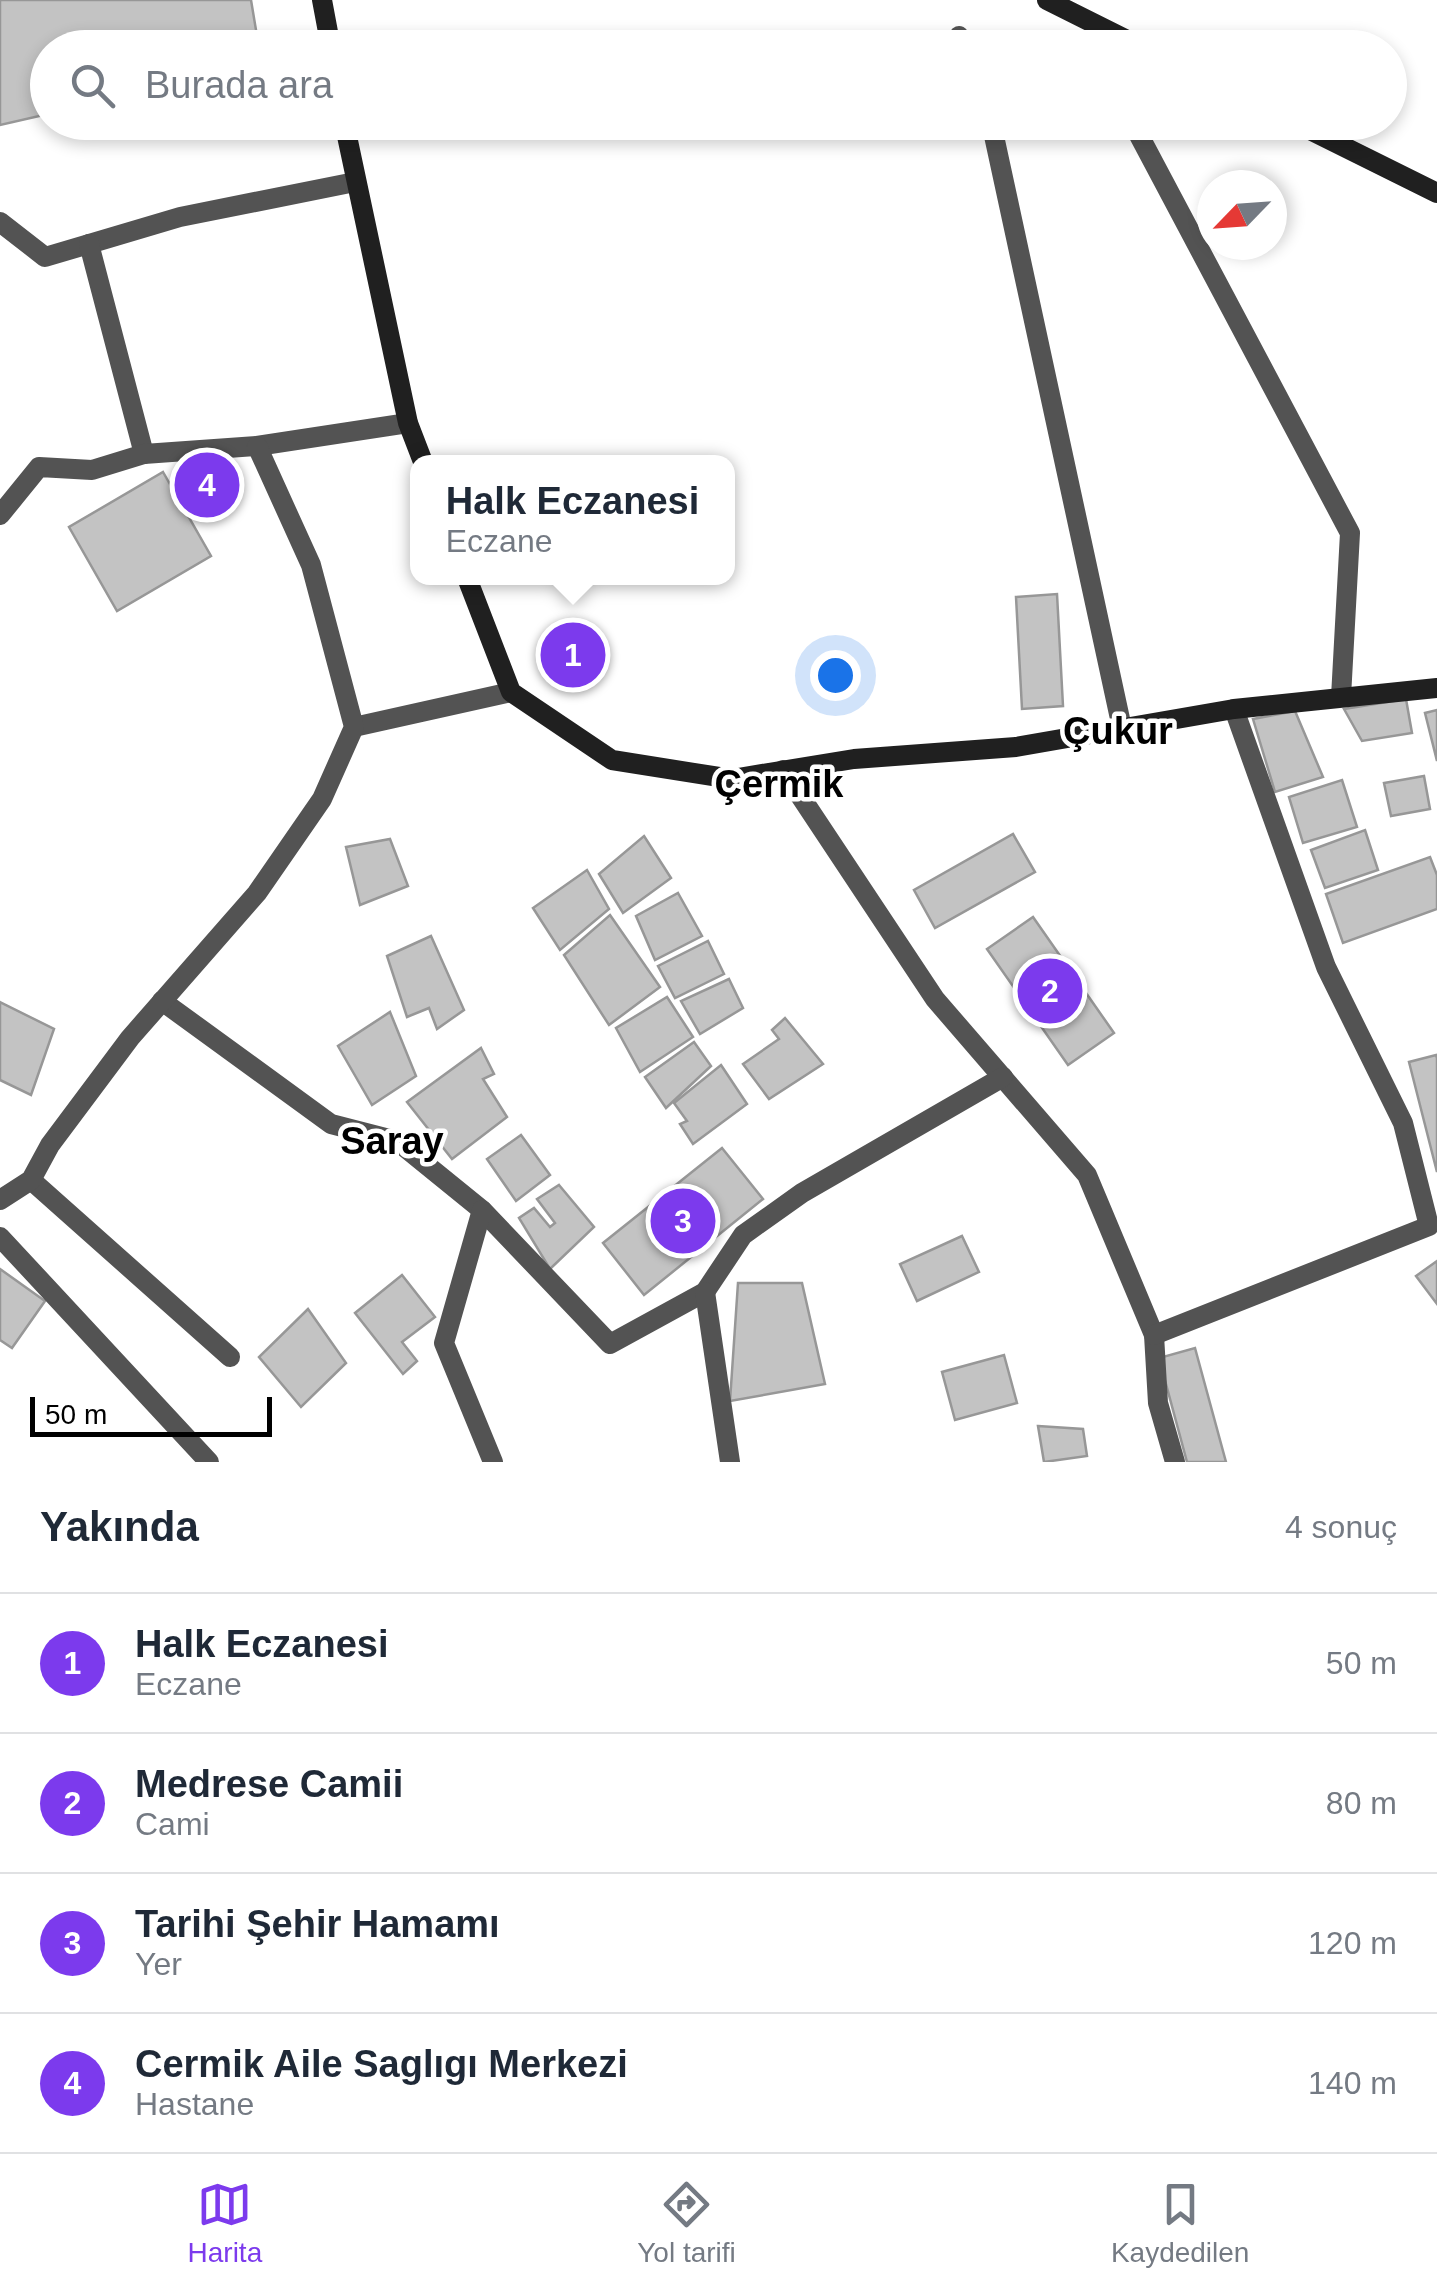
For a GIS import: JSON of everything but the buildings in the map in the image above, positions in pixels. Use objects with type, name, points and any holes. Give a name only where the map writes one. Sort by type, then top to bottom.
[{"type":"street","points":[[322,0],[328,30]]},
{"type":"street","points":[[1047,0],[1096,30]]},
{"type":"street","points":[[347,140],[408,423],[420,455]]},
{"type":"street","points":[[995,140],[1122,728]]},
{"type":"street","points":[[1142,140],[1350,533],[1341,697]]},
{"type":"street","points":[[1330,140],[1437,194]]},
{"type":"street","points":[[0,222],[45,257],[180,218],[354,182]]},
{"type":"street","points":[[89,244],[144,454]]},
{"type":"street","points":[[0,515],[38,467],[92,470],[144,454],[258,446],[408,423]]},
{"type":"street","points":[[0,1200],[31,1180],[50,1145],[279,862],[322,799],[354,727],[311,565],[258,446]]},
{"type":"street","points":[[470,585],[511,692],[612,760],[732,778],[854,759],[1016,747],[1234,709],[1437,688]]},
{"type":"street","points":[[354,727],[511,692]]},
{"type":"street","points":[[1154,1335],[1429,1226],[1403,1123],[1326,967],[1234,709]]},
{"type":"street","points":[[783,770],[935,999],[1087,1174],[1154,1335],[1158,1403],[1175,1462]]},
{"type":"street","points":[[162,1002],[331,1124],[397,1141],[482,1210],[610,1344],[706,1292],[744,1235],[802,1193],[1003,1077]]},
{"type":"street","points":[[31,1180],[230,1357]]},
{"type":"street","points":[[482,1210],[444,1344],[493,1462]]},
{"type":"street","points":[[0,1237],[209,1462]]},
{"type":"street","points":[[706,1292],[730,1462]]},
{"type":"place","name":"Cermik Aile Saglıgı Merkezi","points":[[207,485]]},
{"type":"place","name":"Halk Eczanesi","points":[[573,655]]},
{"type":"place","name":"Medrese Camii","points":[[1050,991]]},
{"type":"place","name":"Tarihi Şehir Hamamı","points":[[683,1221]]},
{"type":"district","name":"Çukur","points":[[1118,731]]},
{"type":"district","name":"Çermik","points":[[779,784]]},
{"type":"district","name":"Saray","points":[[392,1141]]}]
